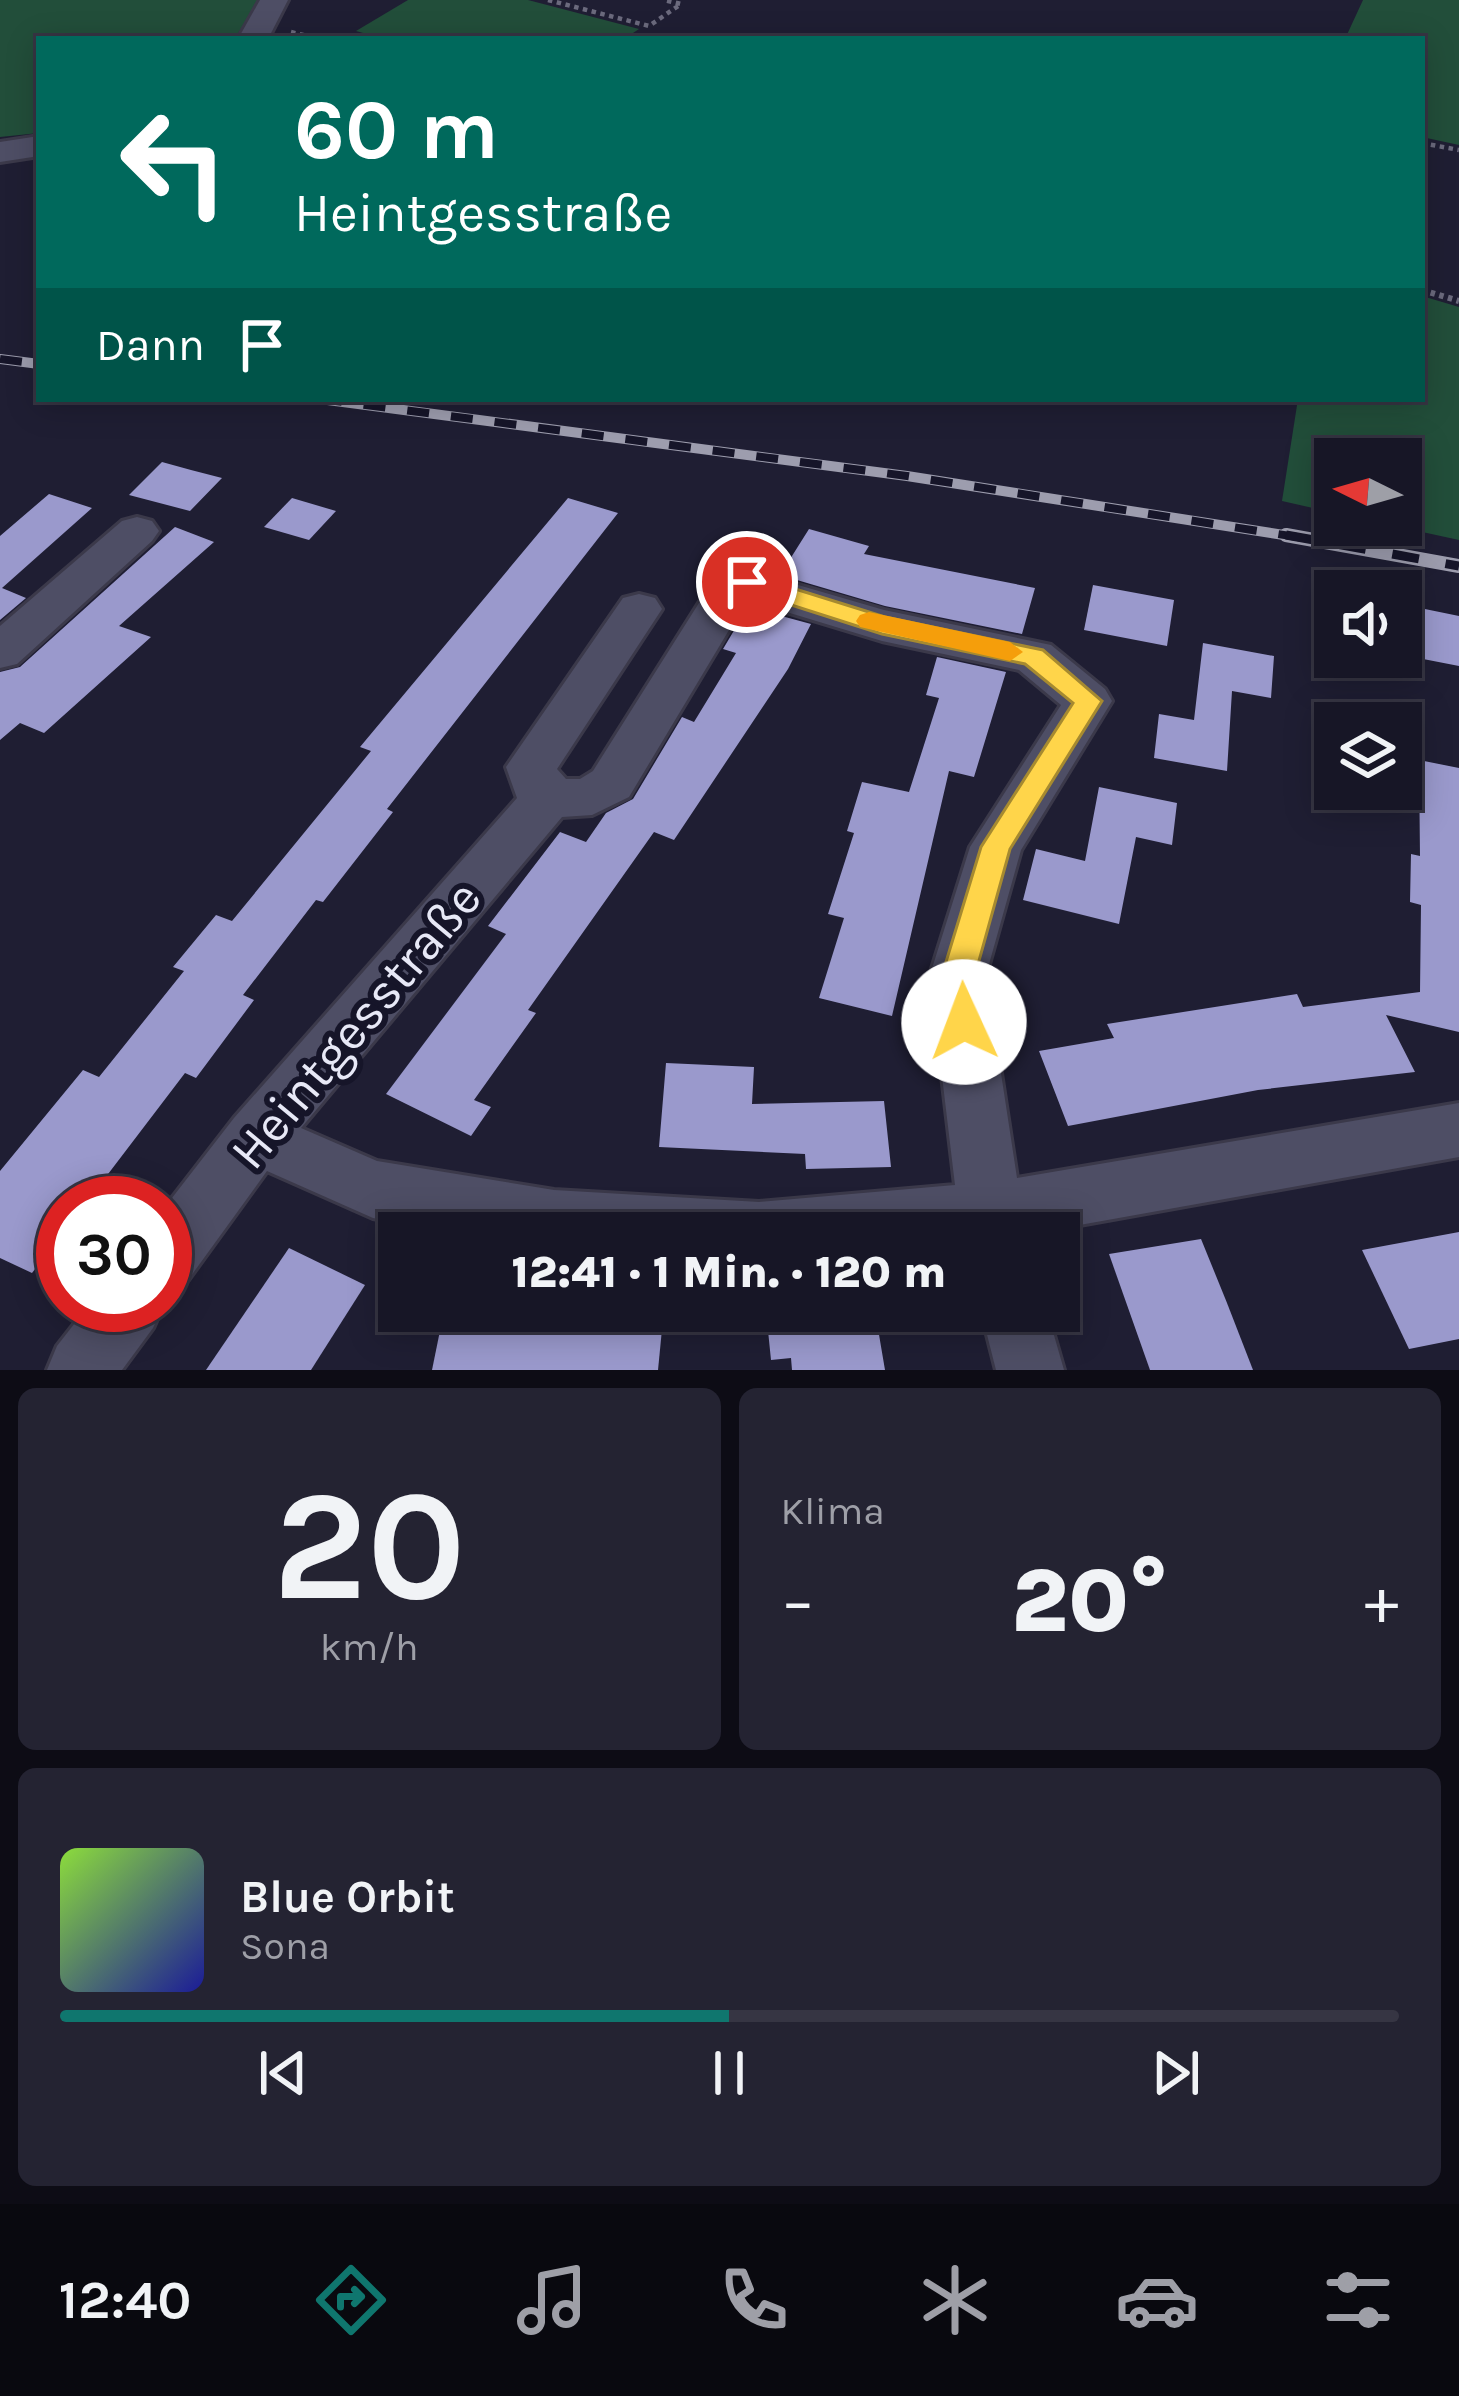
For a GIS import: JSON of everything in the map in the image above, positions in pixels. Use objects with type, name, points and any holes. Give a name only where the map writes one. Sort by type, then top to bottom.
[{"type":"street","points":[[255,36],[274,0]]},
{"type":"street","points":[[0,152],[36,146]]},
{"type":"street","points":[[0,652],[137,531]]},
{"type":"street","points":[[639,609],[533,764],[532,781],[551,794],[581,799],[608,787],[732,587],[743,582],[882,625],[1034,656],[1088,701],[996,847],[958,975],[989,1212]]},
{"type":"street","name":"Heintgesstraße","points":[[192,1222],[256,1137],[551,794]]},
{"type":"street","points":[[1041,1212],[1459,1130]]},
{"type":"street","points":[[256,1137],[373,1190],[506,1212]]},
{"type":"street","points":[[81,1370],[110,1332]]},
{"type":"street","points":[[1020,1332],[1030,1370]]},
{"type":"path","points":[[548,0],[649,26],[681,4],[664,0]]},
{"type":"path","points":[[1425,144],[1459,151]]},
{"type":"path","points":[[1425,291],[1459,301]]},
{"type":"green space","points":[[0,0],[261,0],[236,36],[36,36],[36,133],[0,137]]},
{"type":"green space","points":[[408,0],[528,0],[639,29],[628,36],[374,36],[356,31]]},
{"type":"green space","points":[[1363,0],[1459,0],[1459,145],[1425,138],[1425,36],[1346,36]]},
{"type":"green space","points":[[1425,297],[1459,307],[1459,540],[1422,532],[1422,438],[1314,438],[1314,508],[1282,501],[1298,402],[1425,402]]},
{"type":"building","points":[[162,462],[222,478],[190,511],[129,495]]},
{"type":"building","points":[[49,494],[92,508],[2,588],[26,598],[0,620],[0,536]]},
{"type":"building","points":[[292,498],[336,511],[309,540],[264,527]]},
{"type":"building","points":[[568,498],[618,513],[387,809],[393,812],[323,902],[316,900],[243,995],[254,1000],[196,1078],[185,1073],[107,1176],[36,1176],[36,1268],[32,1273],[0,1258],[0,1171],[83,1070],[99,1077],[184,971],[173,967],[216,915],[232,921],[371,751],[360,747]]},
{"type":"building","points":[[175,527],[214,542],[119,626],[151,637],[44,733],[20,723],[0,740],[0,672],[20,667]]},
{"type":"building","points":[[809,529],[869,546],[864,554],[1035,588],[1022,634],[885,606],[780,575]]},
{"type":"building","points":[[1093,585],[1174,600],[1167,646],[1084,630]]},
{"type":"building","points":[[748,607],[811,624],[788,669],[674,840],[654,832],[528,1010],[536,1013],[474,1100],[491,1107],[471,1136],[386,1094],[506,934],[488,926],[560,832],[586,842],[606,813],[633,799],[682,717],[694,722],[736,653],[723,649]]},
{"type":"building","points":[[1422,608],[1459,616],[1459,666],[1422,659]]},
{"type":"building","points":[[1203,643],[1274,656],[1271,698],[1232,691],[1227,771],[1154,758],[1159,714],[1194,720]]},
{"type":"building","points":[[937,657],[1006,672],[974,777],[949,771],[892,1016],[819,998],[844,918],[828,914],[854,833],[847,831],[862,782],[909,792],[939,698],[926,695]]},
{"type":"building","points":[[1422,761],[1459,768],[1459,1032],[1386,1015],[1415,1072],[1258,1090],[1068,1126],[1039,1051],[1114,1038],[1107,1024],[1297,994],[1303,1007],[1420,992],[1421,905],[1410,902],[1411,854],[1420,856]]},
{"type":"building","points":[[1099,787],[1177,803],[1172,845],[1136,837],[1119,924],[1023,900],[1036,849],[1085,861]]},
{"type":"building","points":[[666,1063],[754,1067],[752,1104],[884,1101],[891,1167],[806,1169],[805,1154],[659,1147]]},
{"type":"building","points":[[1459,1232],[1459,1339],[1409,1349],[1362,1250]]},
{"type":"building","points":[[1201,1239],[1253,1370],[1150,1370],[1109,1254]]},
{"type":"building","points":[[289,1248],[365,1285],[311,1370],[206,1370]]},
{"type":"building","points":[[440,1332],[662,1332],[658,1370],[432,1370]]},
{"type":"building","points":[[768,1332],[879,1332],[885,1370],[792,1370],[791,1358],[771,1360]]},
{"type":"railway","points":[[0,359],[36,364]]},
{"type":"railway","points":[[343,402],[907,476],[1301,538]]},
{"type":"railway","points":[[1286,535],[1301,538]]},
{"type":"railway","points":[[1301,538],[1459,566]]},
{"type":"slow traffic","points":[[869,621],[1010,652]]},
{"type":"route","points":[[747,582],[882,625],[1034,656],[1088,701],[996,847],[958,975],[964,1022]]}]
